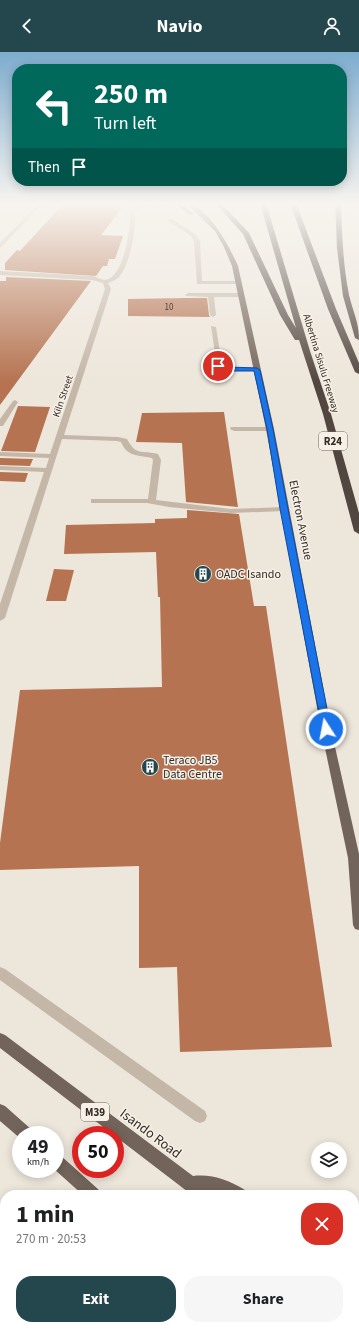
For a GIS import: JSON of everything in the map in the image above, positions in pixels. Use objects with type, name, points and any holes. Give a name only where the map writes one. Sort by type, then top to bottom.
[{"type":"highway","points":[[260,263],[284,315],[306,351]]},
{"type":"highway","name":"Albertina Sisulu Freeway","points":[[280,263],[306,351],[327,414],[359,531]]},
{"type":"highway","points":[[315,263],[332,309],[359,372]]},
{"type":"highway","points":[[342,263],[346,296],[359,338]]},
{"type":"main road","name":"Electron Avenue","points":[[233,263],[239,283],[270,429],[325,721],[354,858],[359,925]]},
{"type":"main road","name":"Electron Avenue","points":[[354,858],[359,870]]},
{"type":"main road","name":"Isando Road","points":[[0,1040],[199,1190]]},
{"type":"main road","points":[[0,1111],[17,1126]]},
{"type":"main road","points":[[64,1168],[88,1190]]},
{"type":"main road","points":[[191,1184],[208,1182],[221,1184],[231,1190]]},
{"type":"street","points":[[0,272],[86,277],[105,282],[112,280],[119,274],[123,263]]},
{"type":"street","points":[[198,263],[199,283],[239,283]]},
{"type":"street","name":"Kiln Street","points":[[0,618],[108,289],[105,282]]},
{"type":"street","points":[[188,295],[241,295]]},
{"type":"street","points":[[211,295],[213,315]]},
{"type":"street","points":[[213,327],[218,366],[227,369],[257,370]]},
{"type":"street","points":[[0,424],[15,402]]},
{"type":"street","points":[[234,429],[270,429]]},
{"type":"street","points":[[59,437],[118,439],[124,441],[127,450],[132,453],[155,456],[157,460],[152,502]]},
{"type":"street","points":[[0,454],[53,456]]},
{"type":"street","points":[[0,468],[49,470]]},
{"type":"street","points":[[94,501],[152,502],[169,505],[231,510],[284,509]]},
{"type":"street","points":[[0,972],[200,1116]]},
{"type":"building","points":[[5,263],[108,263],[107,266],[103,266],[96,276],[5,270]]},
{"type":"building","points":[[6,277],[91,281],[0,405],[0,281],[6,281]]},
{"type":"building","points":[[207,298],[210,317],[128,316],[128,299]]},
{"type":"building","points":[[18,406],[50,407],[35,452],[1,451]]},
{"type":"building","points":[[224,412],[238,507],[186,502],[182,443],[136,442],[142,413]]},
{"type":"building","points":[[0,458],[33,459],[30,466],[0,465]]},
{"type":"building","points":[[0,472],[28,473],[25,482],[0,481]]},
{"type":"building","name":"Teraco JB5 Data Centre","points":[[187,510],[239,514],[254,606],[266,606],[332,1047],[180,1052],[177,967],[139,968],[139,866],[0,870],[0,843],[20,690],[162,687],[160,597],[158,597],[156,552],[64,554],[66,525],[155,523],[155,519],[187,518]]},
{"type":"building","points":[[54,569],[74,570],[66,601],[46,601]]},
{"type":"place","name":"OADC Isando","points":[[203,574]]},
{"type":"place","name":"Teraco JB5 Data Centre","points":[[150,767]]},
{"type":"route","points":[[218,366],[233,370],[257,370],[270,429],[326,729]]}]
